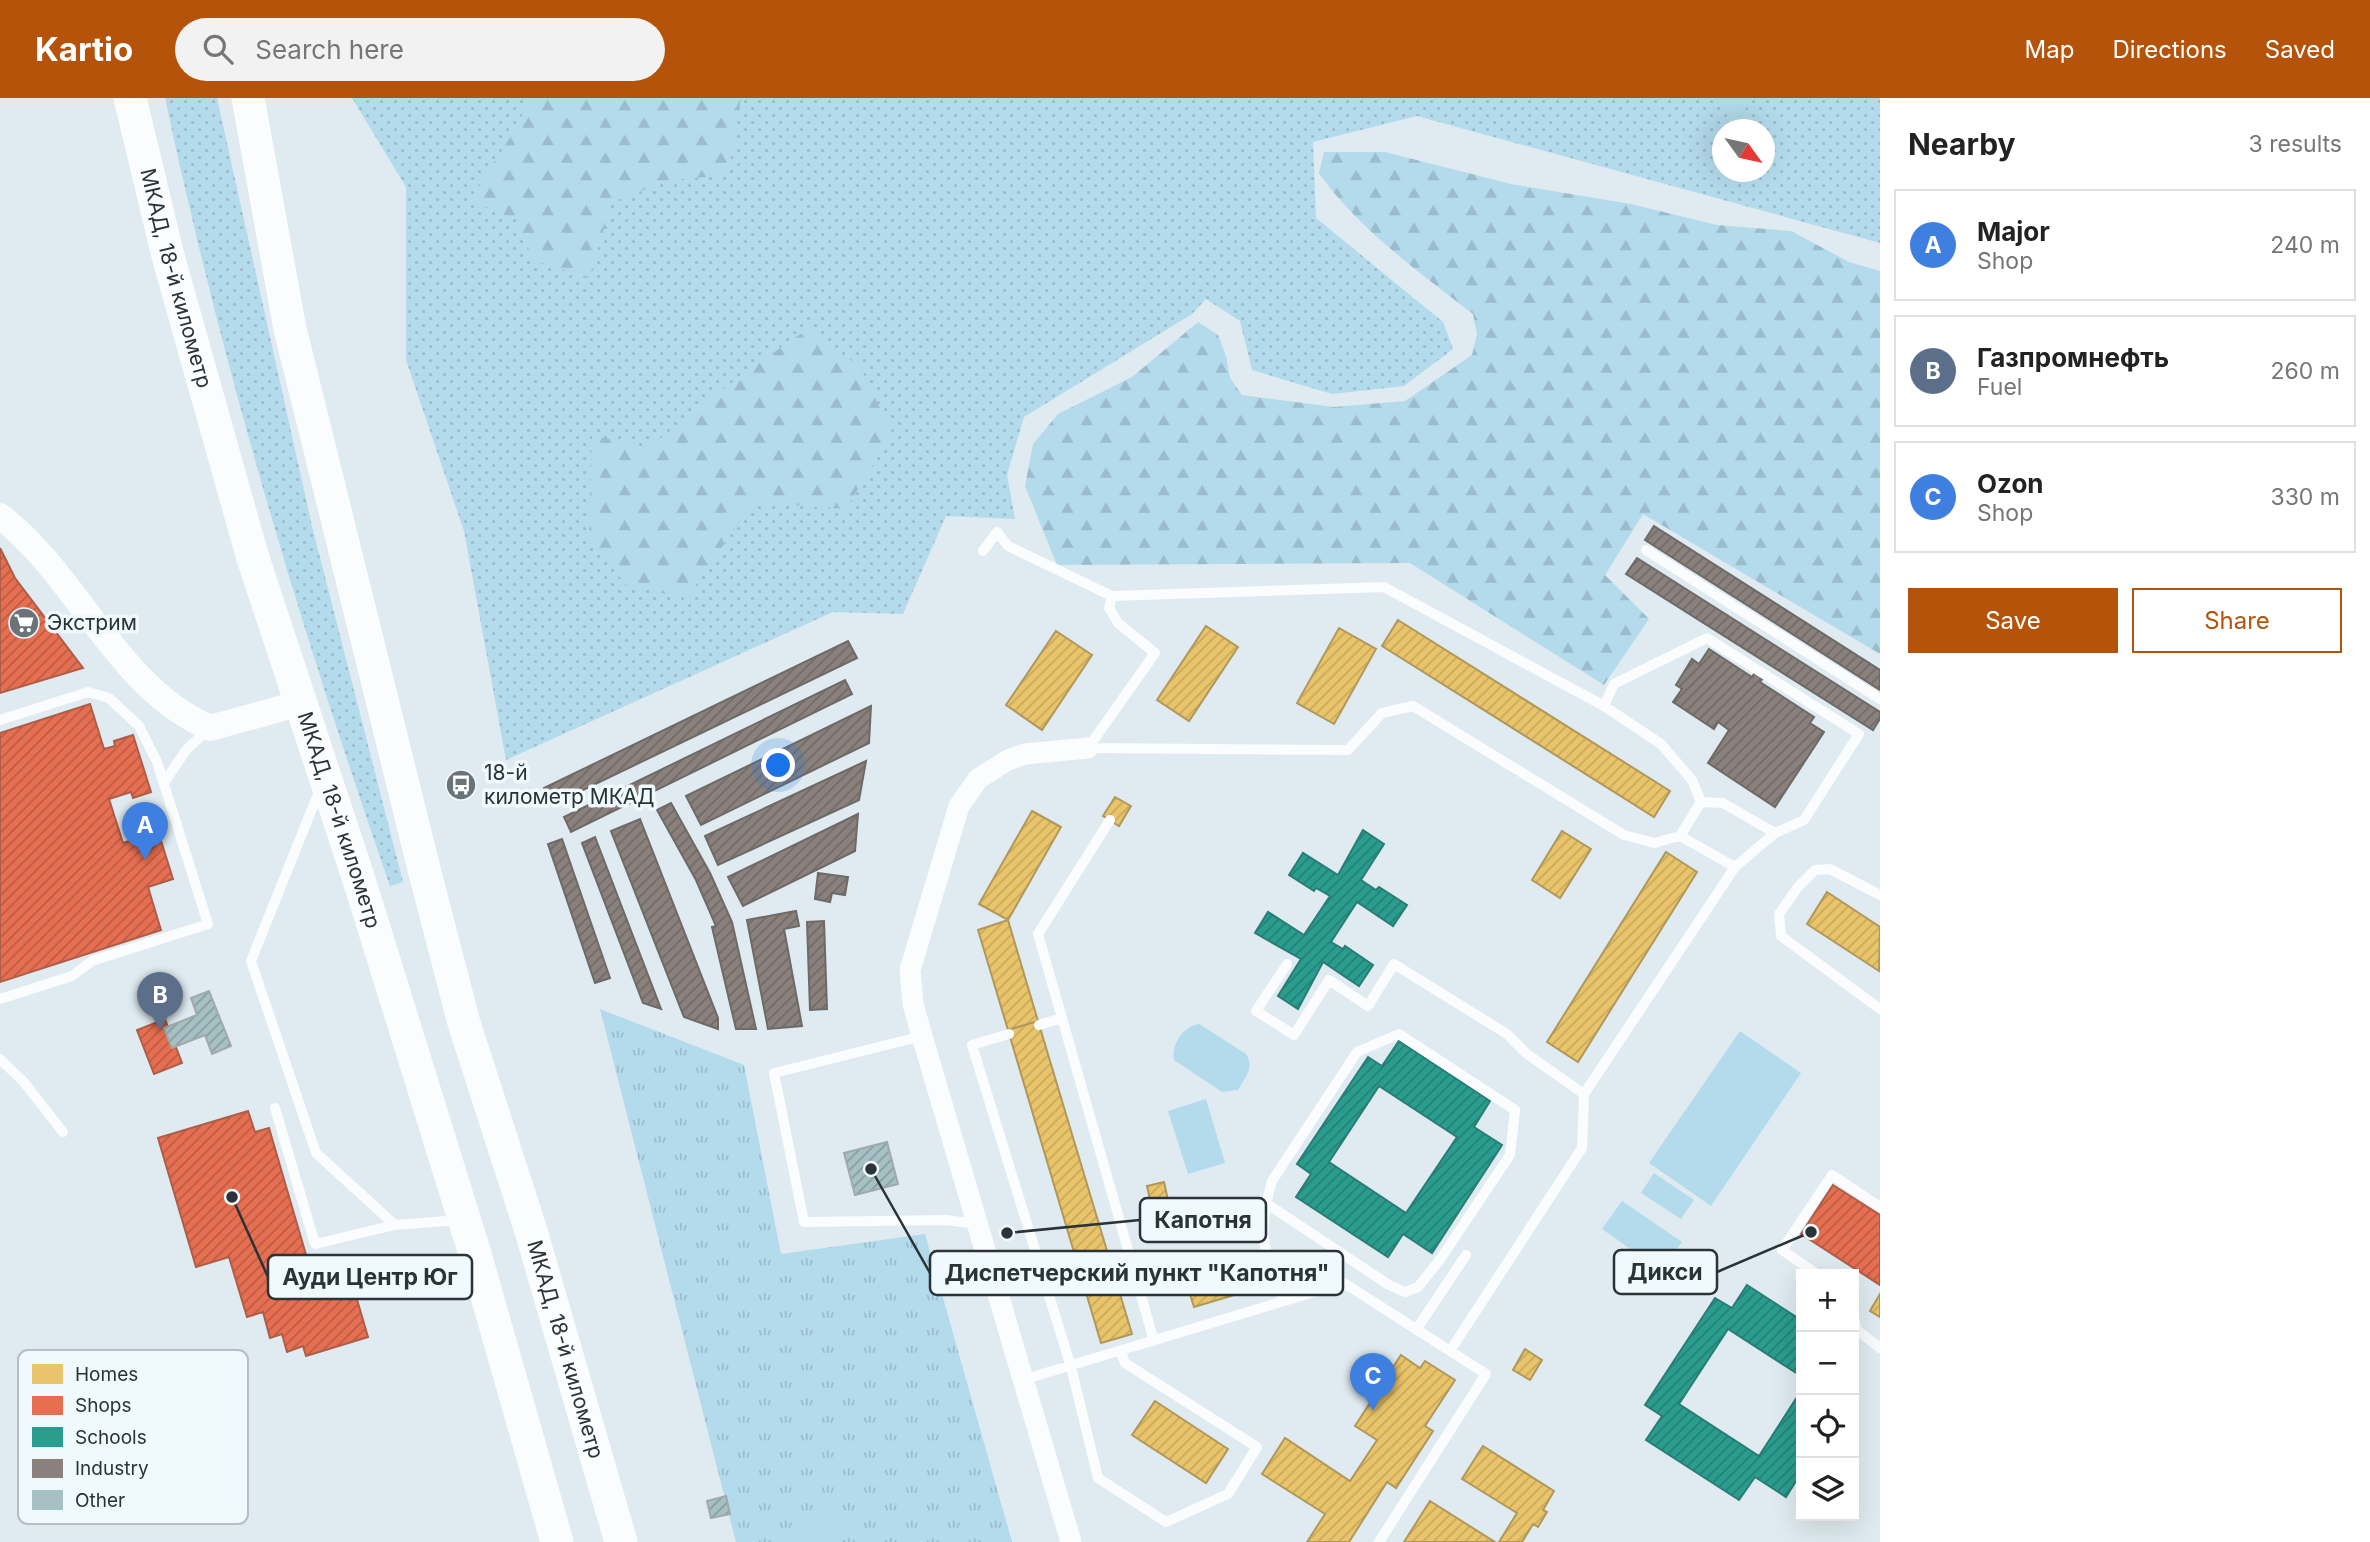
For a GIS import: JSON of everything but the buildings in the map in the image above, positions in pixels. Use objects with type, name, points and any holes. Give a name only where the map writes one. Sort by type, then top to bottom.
[{"type":"highway","name":"МКАД, 18-й километр","points":[[130,98],[206,397],[252,555],[302,703],[464,1219],[557,1542]]},
{"type":"highway","name":"МКАД, 18-й километр","points":[[248,98],[290,329],[425,873],[464,1023],[531,1231],[621,1542]]},
{"type":"street","points":[[0,516],[36,551],[160,700],[180,715],[210,728],[302,703]]},
{"type":"street","points":[[1071,1542],[976,1224],[911,989],[913,953],[952,822],[963,798],[978,779],[1007,760],[1025,754],[1088,748]]},
{"type":"lane","points":[[984,551],[997,531],[1008,546],[1112,596],[1384,587],[1604,706],[1661,744],[1692,780],[1701,802]]},
{"type":"lane","points":[[1646,550],[1880,699]]},
{"type":"lane","points":[[1088,748],[1155,653],[1118,623],[1109,608],[1112,596]]},
{"type":"lane","points":[[1450,1351],[1583,1148],[1584,1094],[1735,867],[1775,833],[1804,820],[1859,734],[1707,638],[1615,684],[1604,706]]},
{"type":"lane","points":[[0,720],[88,692],[102,694],[134,719],[157,761],[208,924],[92,961],[72,976],[0,999]]},
{"type":"lane","points":[[1088,748],[1348,750],[1382,713],[1413,706],[1624,835],[1654,843],[1680,836],[1701,802]]},
{"type":"lane","points":[[164,783],[186,750],[210,728]]},
{"type":"lane","points":[[325,777],[251,961],[316,1153],[395,1225]]},
{"type":"lane","points":[[1701,802],[1723,803],[1775,833]]},
{"type":"lane","points":[[1110,820],[1038,934],[1154,1342]]},
{"type":"lane","points":[[1680,836],[1735,867]]},
{"type":"lane","points":[[1880,895],[1830,869],[1815,870],[1798,887],[1779,914],[1782,936],[1880,1009]]},
{"type":"lane","points":[[1287,964],[1256,1011],[1294,1035],[1329,980],[1368,1006],[1394,964],[1507,1034],[1527,1054],[1584,1094]]},
{"type":"lane","points":[[1039,1025],[1062,1018]]},
{"type":"lane","points":[[1009,1034],[972,1045],[1071,1367],[1098,1478],[1166,1522],[1228,1494],[1257,1447],[1125,1363],[1121,1352]]},
{"type":"lane","points":[[1266,1203],[1389,1285],[1405,1292],[1418,1287],[1439,1261],[1510,1155],[1515,1110],[1399,1034],[1357,1052],[1272,1181],[1266,1203],[1263,1248],[1280,1293]]},
{"type":"lane","points":[[922,1036],[774,1073],[804,1222],[946,1220],[976,1224]]},
{"type":"lane","points":[[0,1059],[23,1081],[63,1132]]},
{"type":"lane","points":[[275,1108],[315,1244],[395,1225],[464,1219]]},
{"type":"lane","points":[[1810,1269],[1782,1250],[1832,1175],[1880,1207]]},
{"type":"lane","points":[[1416,1330],[1466,1255]]},
{"type":"lane","points":[[1022,1380],[1344,1283],[1486,1374],[1379,1542]]},
{"type":"lane","points":[[1859,1332],[1880,1348]]},
{"type":"green space","points":[[165,98],[217,98],[312,526],[403,882],[390,886],[325,691],[265,495],[212,298]]},
{"type":"green space","points":[[352,98],[1880,98],[1880,243],[1417,116],[1313,142],[1316,218],[1443,322],[1453,349],[1404,386],[1332,394],[1252,370],[1240,321],[1206,299],[1192,314],[1024,417],[1007,475],[1015,519],[946,516],[903,614],[833,612],[506,760],[464,531],[406,360],[406,187]]},
{"type":"green space","points":[[530,98],[741,98],[728,175],[671,180],[612,202],[589,278],[533,260],[517,220],[470,200],[518,125]]},
{"type":"green space","points":[[1712,98],[1753,98],[1740,117]]},
{"type":"green space","points":[[1324,152],[1385,152],[1511,184],[1631,204],[1717,225],[1791,231],[1849,262],[1880,271],[1880,654],[1643,514],[1605,575],[1649,619],[1604,685],[1410,563],[1057,565],[1025,486],[1033,444],[1058,414],[1132,377],[1198,322],[1218,335],[1230,378],[1242,395],[1334,407],[1405,401],[1472,355],[1477,334],[1473,314],[1390,249],[1351,212],[1319,173]]},
{"type":"green space","points":[[808,329],[860,367],[892,433],[846,509],[753,502],[687,598],[627,586],[589,539],[592,435],[648,448],[748,370]]},
{"type":"green space","points":[[600,1009],[744,1065],[781,1254],[925,1234],[1012,1542],[736,1542]]},
{"type":"green space","points":[[1199,1024],[1246,1054],[1249,1059],[1246,1077],[1238,1090],[1222,1092],[1174,1060],[1174,1048],[1179,1037],[1188,1028]]},
{"type":"green space","points":[[1740,1031],[1801,1073],[1711,1206],[1649,1163]]},
{"type":"green space","points":[[1206,1099],[1225,1163],[1188,1174],[1168,1111]]},
{"type":"green space","points":[[1654,1173],[1694,1200],[1681,1219],[1641,1193]]},
{"type":"green space","points":[[1622,1201],[1682,1242],[1662,1271],[1602,1229]]},
{"type":"green space","points":[[833,1519],[840,1542],[794,1542],[791,1532]]},
{"type":"place","name":"Экстрим","points":[[24,623]]},
{"type":"place","name":"18-й километр МКАД","points":[[461,785]]},
{"type":"place","name":"Major","points":[[145,860]]},
{"type":"place","name":"Газпромнефть","points":[[160,1030]]},
{"type":"place","name":"Диспетчерский пункт \"Капотня\"","points":[[871,1169]]},
{"type":"place","name":"Ауди Центр Юг","points":[[232,1197]]},
{"type":"place","name":"Дикси","points":[[1811,1232]]},
{"type":"place","name":"Капотня","points":[[1007,1233]]},
{"type":"place","name":"Ozon","points":[[1373,1411]]}]
